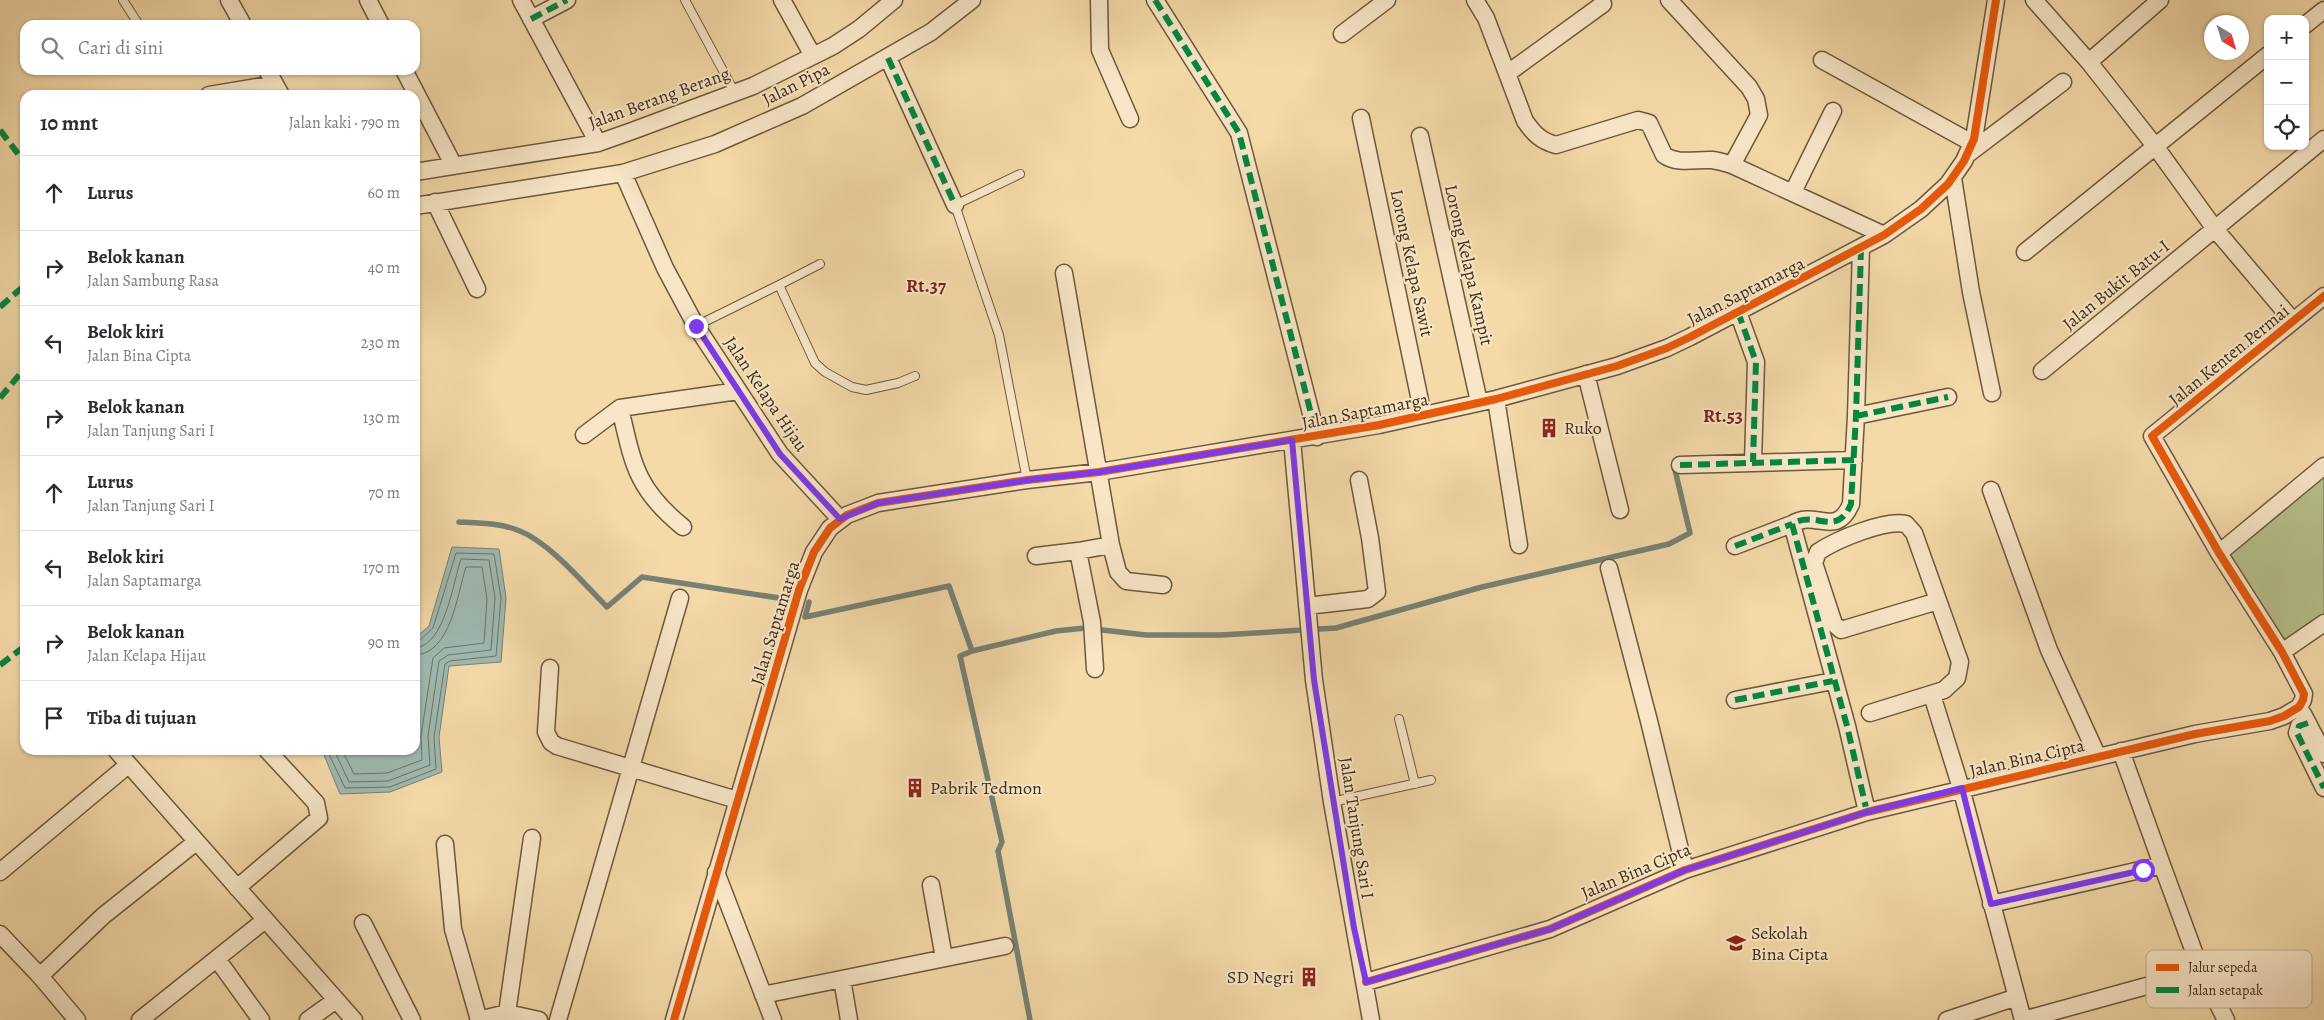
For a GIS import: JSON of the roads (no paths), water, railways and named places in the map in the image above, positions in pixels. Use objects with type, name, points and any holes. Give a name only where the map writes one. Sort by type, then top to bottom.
[{"type":"street","points":[[229,0],[239,20]]},
{"type":"street","points":[[368,0],[378,20]]},
{"type":"street","points":[[521,0],[598,143]]},
{"type":"street","points":[[531,19],[567,0]]},
{"type":"street","points":[[782,0],[814,56]]},
{"type":"street","name":"Jalan Berang Berang","points":[[420,171],[598,143],[735,93],[814,56],[859,29],[894,0]]},
{"type":"street","name":"Jalan Pipa","points":[[420,205],[623,173],[715,144],[802,106],[888,58],[931,32],[972,0]]},
{"type":"street","points":[[1100,0],[1100,50],[1130,119]]},
{"type":"street","points":[[1155,0],[1239,133],[1317,437]]},
{"type":"street","points":[[1342,34],[1387,0]]},
{"type":"street","points":[[1475,0],[1486,18],[1525,121],[1533,134],[1546,142],[1556,145],[1638,120],[1648,123],[1664,155],[1668,158],[1692,161],[1714,160],[1732,165],[1884,235]]},
{"type":"street","points":[[1669,0],[1749,87],[1756,99],[1759,115],[1732,165]]},
{"type":"street","name":"Jalan Saptamarga","points":[[674,1020],[799,590],[814,552],[822,538],[840,519],[878,503],[1028,480],[1099,472],[1317,437],[1496,399],[1617,366],[1667,348],[1884,235],[1921,209],[1953,178],[1970,149],[1996,0]]},
{"type":"street","points":[[2034,0],[2089,62],[2155,146],[2215,229],[2293,321]]},
{"type":"street","points":[[2089,62],[2160,0]]},
{"type":"street","points":[[1508,73],[1603,4]]},
{"type":"street","points":[[2309,22],[2324,10]]},
{"type":"street","points":[[888,58],[955,205]]},
{"type":"street","points":[[2025,252],[2264,58]]},
{"type":"street","points":[[1822,60],[1970,149],[2063,82]]},
{"type":"street","points":[[407,75],[414,90]]},
{"type":"street","points":[[236,90],[274,83]]},
{"type":"street","points":[[420,101],[454,166]]},
{"type":"street","points":[[1793,192],[1833,111]]},
{"type":"street","name":"Lorong Kelapa Sawit","points":[[1361,118],[1423,415]]},
{"type":"street","name":"Lorong Kelapa Kampit","points":[[1420,136],[1479,402]]},
{"type":"street","name":"Jalan Bukit Batu-I","points":[[2042,371],[2324,139]]},
{"type":"street","name":"Jalan Kelapa Hijau","points":[[623,173],[665,268],[696,326],[780,454],[840,519]]},
{"type":"street","points":[[1953,178],[1971,292],[1992,392]]},
{"type":"street","points":[[436,202],[477,289]]},
{"type":"street","points":[[1734,546],[1808,519],[1829,523],[1839,521],[1846,515],[1850,504],[1854,460],[1861,248]]},
{"type":"street","points":[[1064,273],[1111,545],[1121,578],[1139,584],[1163,585]]},
{"type":"street","name":"Jalan Kenten Permai","points":[[2219,553],[2152,436],[2324,296]]},
{"type":"street","points":[[1738,312],[1756,362],[1753,462]]},
{"type":"street","points":[[1586,374],[1620,510]]},
{"type":"street","points":[[584,435],[620,408],[738,391]]},
{"type":"street","points":[[1856,416],[1948,397]]},
{"type":"street","points":[[1496,399],[1518,545]]},
{"type":"street","points":[[620,408],[635,470],[662,510],[683,528]]},
{"type":"street","points":[[1292,440],[1308,612],[1368,600],[1377,592],[1370,538],[1359,480]]},
{"type":"street","points":[[1680,465],[1854,460]]},
{"type":"street","points":[[2324,466],[2219,553],[2282,652],[2304,694],[2304,700],[2299,706],[2324,754]]},
{"type":"street","points":[[1991,490],[2049,650],[2098,756]]},
{"type":"street","points":[[1870,714],[1932,695],[1952,685],[1957,678],[1960,662],[1914,534],[1906,524],[1892,522],[1832,543],[1818,552],[1814,563],[1834,624],[1841,630],[1938,601]]},
{"type":"street","points":[[1792,524],[1833,681],[1847,726],[1867,812]]},
{"type":"street","points":[[1036,556],[1111,545]]},
{"type":"street","points":[[1078,551],[1092,627],[1095,669]]},
{"type":"street","points":[[1609,568],[1649,720],[1685,870]]},
{"type":"street","points":[[558,1020],[680,598]]},
{"type":"street","name":"Jalan Tanjung Sari I","points":[[1308,612],[1314,680],[1332,802],[1354,928],[1366,982],[1371,1020]]},
{"type":"street","points":[[2282,652],[2324,623]]},
{"type":"street","points":[[550,668],[546,732],[551,742],[558,746],[737,800]]},
{"type":"street","points":[[1735,700],[1833,681]]},
{"type":"street","points":[[1932,695],[1962,788],[2023,1020],[2146,986]]},
{"type":"street","name":"Jalan Bina Cipta","points":[[1366,982],[1550,929],[1685,870],[1867,812],[2195,734],[2262,723],[2284,716],[2299,706]]},
{"type":"street","points":[[2308,723],[2297,730],[2324,788]]},
{"type":"street","points":[[2121,751],[2193,950]]},
{"type":"street","points":[[120,755],[354,1020]]},
{"type":"street","points":[[237,888],[319,818],[316,803],[272,755]]},
{"type":"street","points":[[0,872],[128,765]]},
{"type":"street","points":[[507,1013],[532,838]]},
{"type":"street","points":[[40,976],[103,916],[196,842]]},
{"type":"street","points":[[444,844],[453,929],[478,1020],[507,1013],[539,1020]]},
{"type":"street","points":[[1991,904],[2162,864]]},
{"type":"street","points":[[716,872],[773,1020]]},
{"type":"street","points":[[931,885],[944,958]]},
{"type":"street","points":[[140,1020],[265,920]]},
{"type":"street","points":[[363,923],[412,1020]]},
{"type":"street","points":[[0,934],[40,976],[77,1020]]},
{"type":"street","points":[[763,996],[1006,946]]},
{"type":"street","points":[[217,959],[261,1020]]},
{"type":"street","points":[[842,979],[849,1020]]},
{"type":"street","points":[[1947,1020],[2017,996]]},
{"type":"street","points":[[308,1020],[336,1000]]},
{"type":"street","points":[[2220,1008],[2226,1020]]},
{"type":"lane","points":[[123,0],[136,20]]},
{"type":"lane","points":[[685,0],[735,93]]},
{"type":"lane","points":[[1020,174],[955,205],[998,335],[1028,480]]},
{"type":"lane","points":[[696,326],[820,264]]},
{"type":"lane","points":[[779,285],[815,363],[825,372],[852,386],[866,390],[898,383],[915,376]]},
{"type":"lane","points":[[1399,719],[1415,784]]},
{"type":"lane","points":[[1332,802],[1431,780]]},
{"type":"water","points":[[452,547],[499,549],[506,598],[501,662],[449,666],[439,737],[442,772],[390,792],[340,794],[324,755],[420,755],[420,634],[429,626]]},
{"type":"waterway","points":[[809,602],[805,617],[949,586],[972,651],[1056,631],[1085,628],[1146,635],[1221,635],[1336,628],[1482,587],[1669,544],[1690,533],[1675,470]]},
{"type":"waterway","points":[[459,522],[505,526],[532,537],[555,554],[607,607],[642,577],[779,598]]},
{"type":"waterway","points":[[972,651],[960,656],[1002,842],[998,851],[1030,1020]]},
{"type":"place","name":"Ruko","points":[[1549,428]]},
{"type":"place","name":"Pabrik Tedmon","points":[[915,788]]},
{"type":"place","name":"Sekolah Bina Cipta","points":[[1736,943]]},
{"type":"place","name":"SD Negri","points":[[1309,977]]},
{"type":"district","name":"Rt.37","points":[[926,285]]},
{"type":"district","name":"Rt.53","points":[[1723,415]]}]
